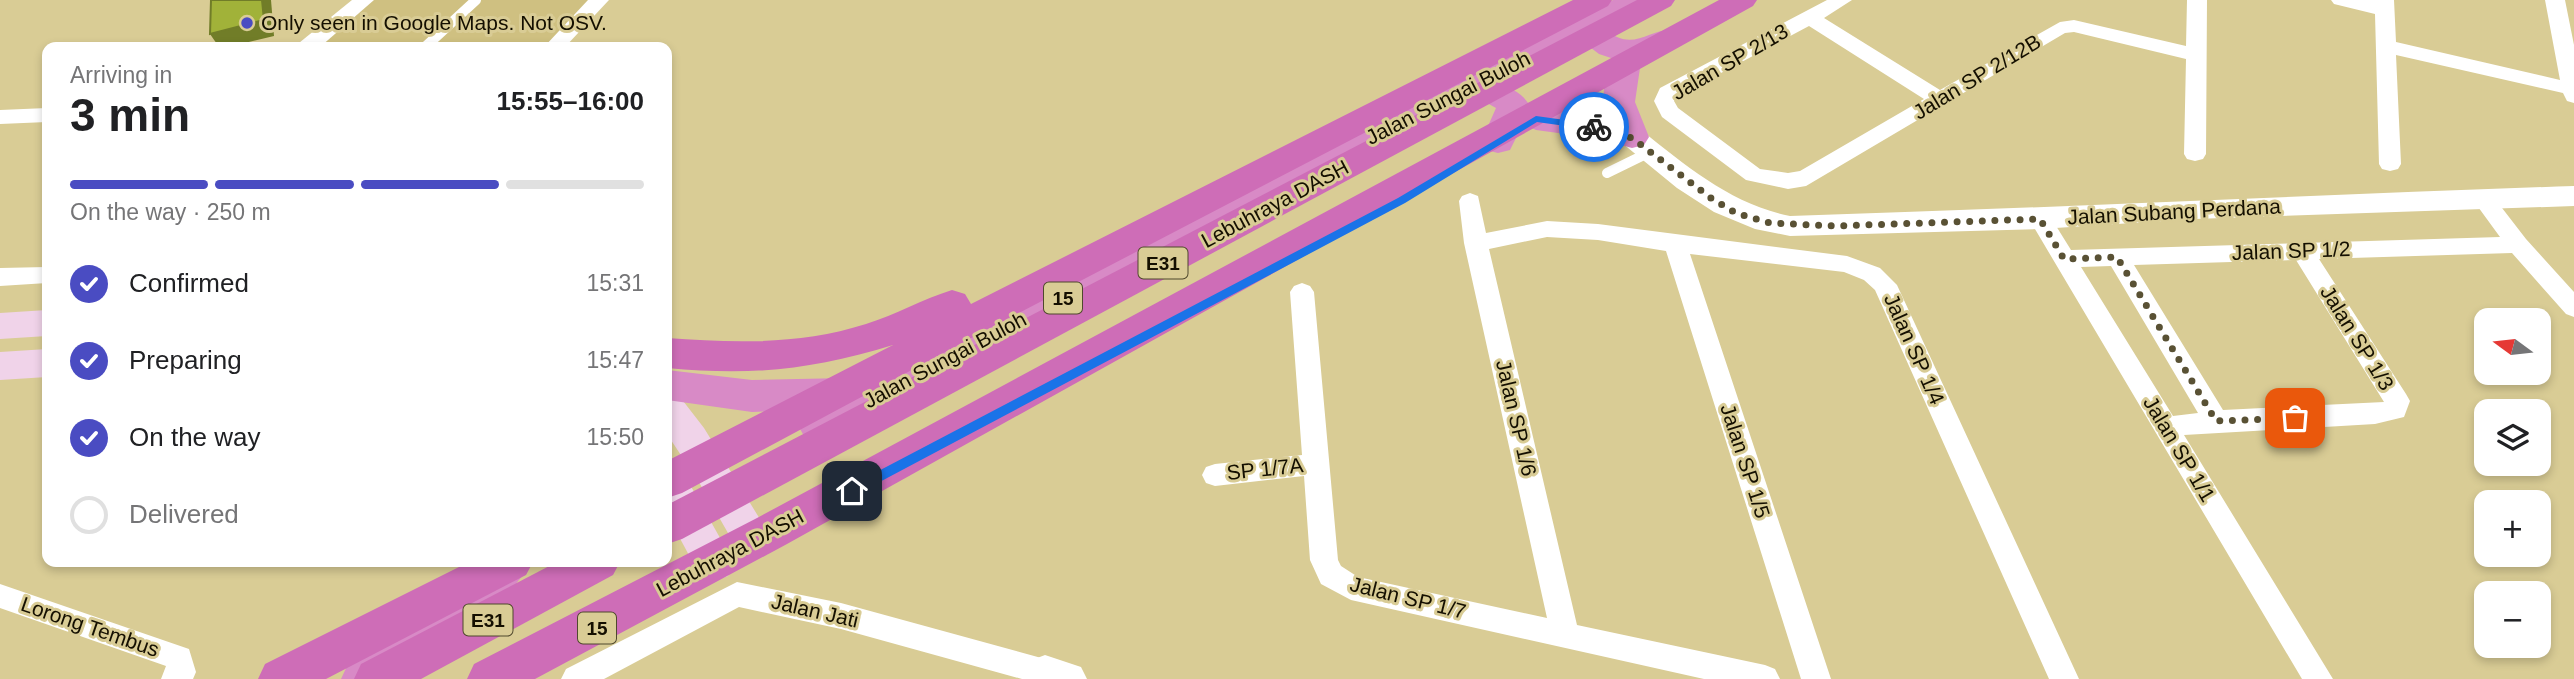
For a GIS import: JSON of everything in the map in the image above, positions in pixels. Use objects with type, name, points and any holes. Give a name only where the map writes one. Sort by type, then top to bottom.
[{"type":"highway","points":[[672,354],[713,358],[794,355],[856,344],[914,322],[1111,227],[1560,0]]},
{"type":"highway","name":"Jalan Sungai Buloh","points":[[672,499],[719,481],[914,375],[1453,95],[1595,11],[1636,0]]},
{"type":"highway","name":"Lebuhraya DASH","points":[[672,498],[1660,0]]},
{"type":"highway","name":"Lebuhraya DASH","points":[[490,679],[772,531],[1742,0]]},
{"type":"highway","name":"15","points":[[504,679],[725,579],[754,542],[1401,201],[1624,68],[1748,0]]},
{"type":"highway","points":[[1595,11],[1590,32],[1601,43],[1615,51],[1630,53],[1693,31]]},
{"type":"highway","points":[[672,498],[977,318],[1595,11]]},
{"type":"highway","points":[[1624,68],[1619,102],[1641,145]]},
{"type":"highway","points":[[1453,95],[1494,92],[1503,95],[1514,106],[1498,142]]},
{"type":"highway","points":[[1536,119],[1596,127],[1641,145]]},
{"type":"highway","points":[[672,386],[752,396],[803,396],[871,390],[914,375]]},
{"type":"highway","points":[[281,679],[500,567]]},
{"type":"highway","points":[[364,679],[505,567]]},
{"type":"highway","points":[[371,679],[567,567]]},
{"type":"highway","name":"E31","points":[[377,679],[589,567]]},
{"type":"main road","points":[[0,326],[42,323]]},
{"type":"main road","points":[[0,366],[42,363]]},
{"type":"main road","points":[[672,414],[719,481],[754,542]]},
{"type":"main road","points":[[672,504],[725,579]]},
{"type":"street","points":[[318,42],[364,0]]},
{"type":"street","points":[[559,42],[599,0]]},
{"type":"street","name":"Jalan SP 2/13","points":[[1769,179],[1754,175],[1669,112],[1664,101],[1667,93],[1842,0]]},
{"type":"street","points":[[2195,154],[2197,0]]},
{"type":"street","points":[[2341,0],[2384,5],[2390,164]]},
{"type":"street","points":[[2386,46],[2573,93],[2555,0]]},
{"type":"street","points":[[1809,18],[1939,99]]},
{"type":"street","name":"Jalan SP 2/12B","points":[[1769,179],[1788,181],[1806,178],[2066,26],[2197,55]]},
{"type":"street","points":[[0,117],[42,115]]},
{"type":"street","name":"Jalan Subang Perdana","points":[[1641,145],[1711,198],[1736,213],[1770,223],[1836,226],[2040,219],[2194,209],[2574,196]]},
{"type":"street","points":[[2484,200],[2574,308]]},
{"type":"street","name":"Jalan SP 1/6","points":[[1470,201],[1476,243],[1565,635]]},
{"type":"street","name":"Jalan SP 1/1","points":[[2040,219],[2318,679]]},
{"type":"street","name":"Jalan SP 1/4","points":[[1476,243],[1546,229],[1598,232],[1847,264],[1872,274],[1885,285],[2064,679]]},
{"type":"street","name":"Jalan SP 1/5","points":[[1675,244],[1816,679]]},
{"type":"street","name":"Jalan SP 1/2","points":[[2064,259],[2518,244]]},
{"type":"street","name":"Jalan SP 1/3","points":[[2166,427],[2216,421],[2375,414],[2395,410],[2397,401],[2301,250]]},
{"type":"street","points":[[2117,257],[2216,421]]},
{"type":"street","points":[[0,277],[42,275]]},
{"type":"street","name":"Jalan SP 1/7","points":[[1302,292],[1324,560],[1331,575],[1351,588],[1765,679]]},
{"type":"street","name":"SP 1/7A","points":[[1215,475],[1316,464]]},
{"type":"street","points":[[576,679],[725,579]]},
{"type":"street","name":"Jalan Jati","points":[[725,579],[1051,677]]},
{"type":"street","name":"Lorong Tembus","points":[[0,596],[178,668]]},
{"type":"lane","points":[[430,42],[476,0]]},
{"type":"lane","points":[[1607,173],[1641,145]]},
{"type":"shaded area","points":[[372,0],[592,0],[551,42],[323,42]]},
{"type":"building","points":[[211,0],[262,0],[264,20],[210,34]]},
{"type":"way so far","points":[[1594,127],[1632,138],[1711,198],[1736,213],[1770,223],[1836,226],[2040,219],[2064,259],[2117,257],[2216,421],[2295,418]]},
{"type":"place","name":"Only seen in Google Maps. Not OSV.","points":[[247,23]]},
{"type":"route","points":[[852,491],[1401,201],[1536,119],[1594,127]]}]
